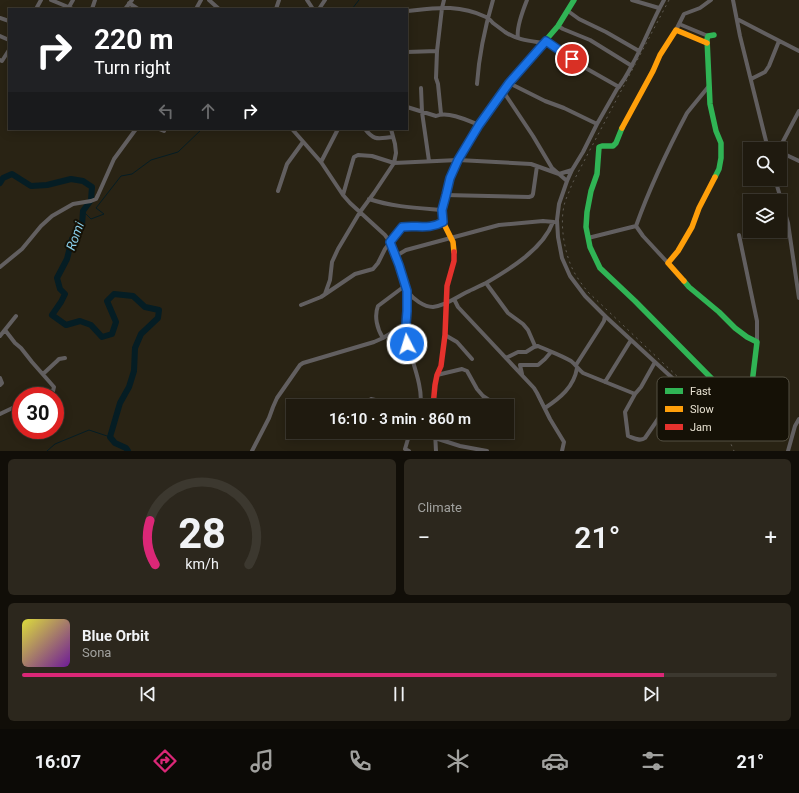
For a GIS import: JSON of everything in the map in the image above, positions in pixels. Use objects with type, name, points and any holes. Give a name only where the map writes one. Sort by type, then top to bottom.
[{"type":"street","points":[[51,0],[71,8],[73,0]]},
{"type":"street","points":[[209,0],[219,8]]},
{"type":"street","points":[[441,114],[436,78],[437,51],[444,0]]},
{"type":"street","points":[[476,84],[478,66],[493,0]]},
{"type":"street","points":[[518,38],[518,28],[526,0]]},
{"type":"street","points":[[434,399],[437,375],[441,366],[445,336],[447,286],[454,261],[452,238],[443,222],[442,210],[450,178],[458,160],[479,125],[509,83],[558,26],[574,0]]},
{"type":"street","points":[[632,0],[659,8]]},
{"type":"street","points":[[664,0],[632,66],[597,124],[572,170],[560,204],[557,220],[558,237],[562,258],[570,276],[585,296],[605,316],[671,377]]},
{"type":"street","points":[[710,377],[600,268],[590,247],[586,227],[587,212],[597,174],[599,147],[613,146],[616,143],[624,124],[660,55],[684,14],[700,8],[711,0]]},
{"type":"street","points":[[733,0],[766,142]]},
{"type":"street","points":[[408,11],[457,8],[488,17],[493,23],[507,33],[518,38],[545,42],[582,66],[619,87]]},
{"type":"street","points":[[568,11],[579,19],[606,32],[639,52]]},
{"type":"street","points":[[737,19],[799,51]]},
{"type":"street","points":[[668,263],[678,251],[692,227],[699,208],[719,169],[721,158],[721,143],[716,131],[710,104],[707,43],[711,35],[679,24]]},
{"type":"street","points":[[558,26],[590,40],[632,66]]},
{"type":"street","points":[[676,30],[707,43]]},
{"type":"street","points":[[751,79],[765,72],[779,41]]},
{"type":"street","points":[[408,52],[437,51]]},
{"type":"street","points":[[0,60],[2,61],[8,52]]},
{"type":"street","points":[[509,83],[597,124]]},
{"type":"street","points":[[636,226],[653,182],[687,113],[709,86]]},
{"type":"street","points":[[421,88],[422,112],[429,161]]},
{"type":"street","points":[[503,91],[552,168],[567,181]]},
{"type":"street","points":[[408,107],[436,116],[441,114],[461,118],[479,125]]},
{"type":"street","points":[[783,142],[799,111]]},
{"type":"street","points":[[0,267],[22,249],[41,226],[52,216],[71,205],[89,202],[96,199],[114,159],[135,130]]},
{"type":"street","points":[[293,130],[321,162],[344,195],[385,235],[390,242],[406,285],[407,344],[419,385],[421,399]]},
{"type":"street","points":[[321,162],[337,130]]},
{"type":"street","points":[[366,130],[375,138],[394,138]]},
{"type":"street","points":[[325,294],[330,280],[332,262],[338,249],[360,212],[394,163],[396,153],[391,130]]},
{"type":"street","points":[[278,191],[287,164],[304,142]]},
{"type":"street","points":[[344,195],[354,157],[358,155],[372,156],[394,163],[458,160],[527,163],[559,174],[572,170]]},
{"type":"street","points":[[787,155],[799,160]]},
{"type":"street","points":[[446,195],[529,197],[533,194],[537,166]]},
{"type":"street","points":[[778,186],[788,223],[797,268],[799,298]]},
{"type":"street","points":[[369,199],[396,206],[442,210]]},
{"type":"street","points":[[396,256],[406,250],[499,225],[553,222],[557,220]]},
{"type":"street","points":[[301,305],[325,294],[355,274],[373,269],[378,263],[385,249],[402,227],[431,226],[443,222]]},
{"type":"street","points":[[407,291],[410,295],[426,305],[433,307],[446,303],[486,283],[513,266],[541,243],[553,222]]},
{"type":"street","points":[[588,238],[636,226]]},
{"type":"street","points":[[636,226],[643,236],[689,287],[719,312],[735,328],[756,342]]},
{"type":"street","points":[[739,235],[757,321],[753,377]]},
{"type":"street","points":[[486,283],[508,313],[528,330],[535,346],[564,357],[583,372],[635,394]]},
{"type":"street","points":[[383,338],[379,331],[376,313],[378,306],[406,285]]},
{"type":"street","points":[[454,299],[458,307],[534,388],[564,442],[562,451]]},
{"type":"street","points":[[0,336],[16,316]]},
{"type":"street","points":[[545,408],[562,396],[571,385],[576,374],[577,366],[604,321],[605,316]]},
{"type":"street","points":[[252,451],[269,418],[277,398],[300,365],[374,342],[406,324]]},
{"type":"street","points":[[5,330],[54,387]]},
{"type":"street","points":[[445,336],[458,342],[472,359]]},
{"type":"street","points":[[605,382],[631,340]]},
{"type":"street","points":[[506,358],[518,352],[526,352],[535,346]]},
{"type":"street","points":[[522,375],[520,365],[538,365],[551,352]]},
{"type":"street","points":[[43,374],[57,360],[65,358]]},
{"type":"street","points":[[655,362],[625,412],[628,436],[642,440],[657,420]]},
{"type":"street","points":[[437,375],[462,369],[467,371],[477,389],[488,399]]},
{"type":"street","points":[[0,378],[2,383],[0,384]]},
{"type":"street","points":[[0,414],[12,408]]},
{"type":"street","points":[[788,451],[799,419]]},
{"type":"street","points":[[408,439],[405,448],[409,451]]},
{"type":"street","points":[[436,439],[436,451]]},
{"type":"street","points":[[439,439],[460,446],[487,451]]},
{"type":"waterway","points":[[353,8],[359,0]]},
{"type":"waterway","points":[[83,211],[91,219],[104,214],[96,208],[121,176],[132,174],[151,160],[178,152],[201,130]]},
{"type":"waterway","name":"Romi","points":[[0,183],[3,178],[12,174],[31,186],[47,185],[71,179],[83,181],[92,187],[91,200],[83,211],[82,225],[72,239],[67,259],[57,278],[60,289],[65,294],[52,315],[66,325],[80,321],[91,325],[102,337],[112,334],[116,322],[107,301],[114,294],[133,296],[145,307],[159,310],[158,318],[141,334],[135,348],[134,371],[129,387],[120,403],[110,437],[115,443],[126,448],[128,451]]},
{"type":"waterway","points":[[47,451],[55,444],[89,430],[110,437]]},
{"type":"railway","points":[[669,0],[572,184],[565,202],[562,219],[565,247],[570,264],[586,290],[678,377]]},
{"type":"railway","points":[[730,441],[734,451]]},
{"type":"traffic: fast","points":[[485,116],[509,83],[558,26],[574,0]]},
{"type":"traffic: fast","points":[[714,35],[708,36],[707,39],[710,104],[716,131],[721,143],[721,158],[719,169],[715,177]]},
{"type":"traffic: fast","points":[[622,128],[616,143],[613,146],[599,147],[597,174],[591,191],[587,212],[586,227],[590,247],[600,268],[710,377]]},
{"type":"traffic: fast","points":[[684,281],[735,328],[757,342],[753,377]]},
{"type":"traffic: slow","points":[[622,128],[660,55],[676,30],[707,43]]},
{"type":"traffic: slow","points":[[454,252],[453,242],[443,222],[442,210],[450,178],[458,160],[485,116]]},
{"type":"traffic: slow","points":[[684,281],[668,263],[678,251],[692,227],[699,208],[715,177]]},
{"type":"traffic: jam","points":[[434,399],[437,375],[441,366],[445,335],[447,286],[454,261],[454,252]]},
{"type":"route","points":[[407,344],[407,291],[390,242],[402,227],[431,226],[443,222],[442,210],[450,178],[458,160],[479,125],[509,83],[546,41],[572,59]]}]
